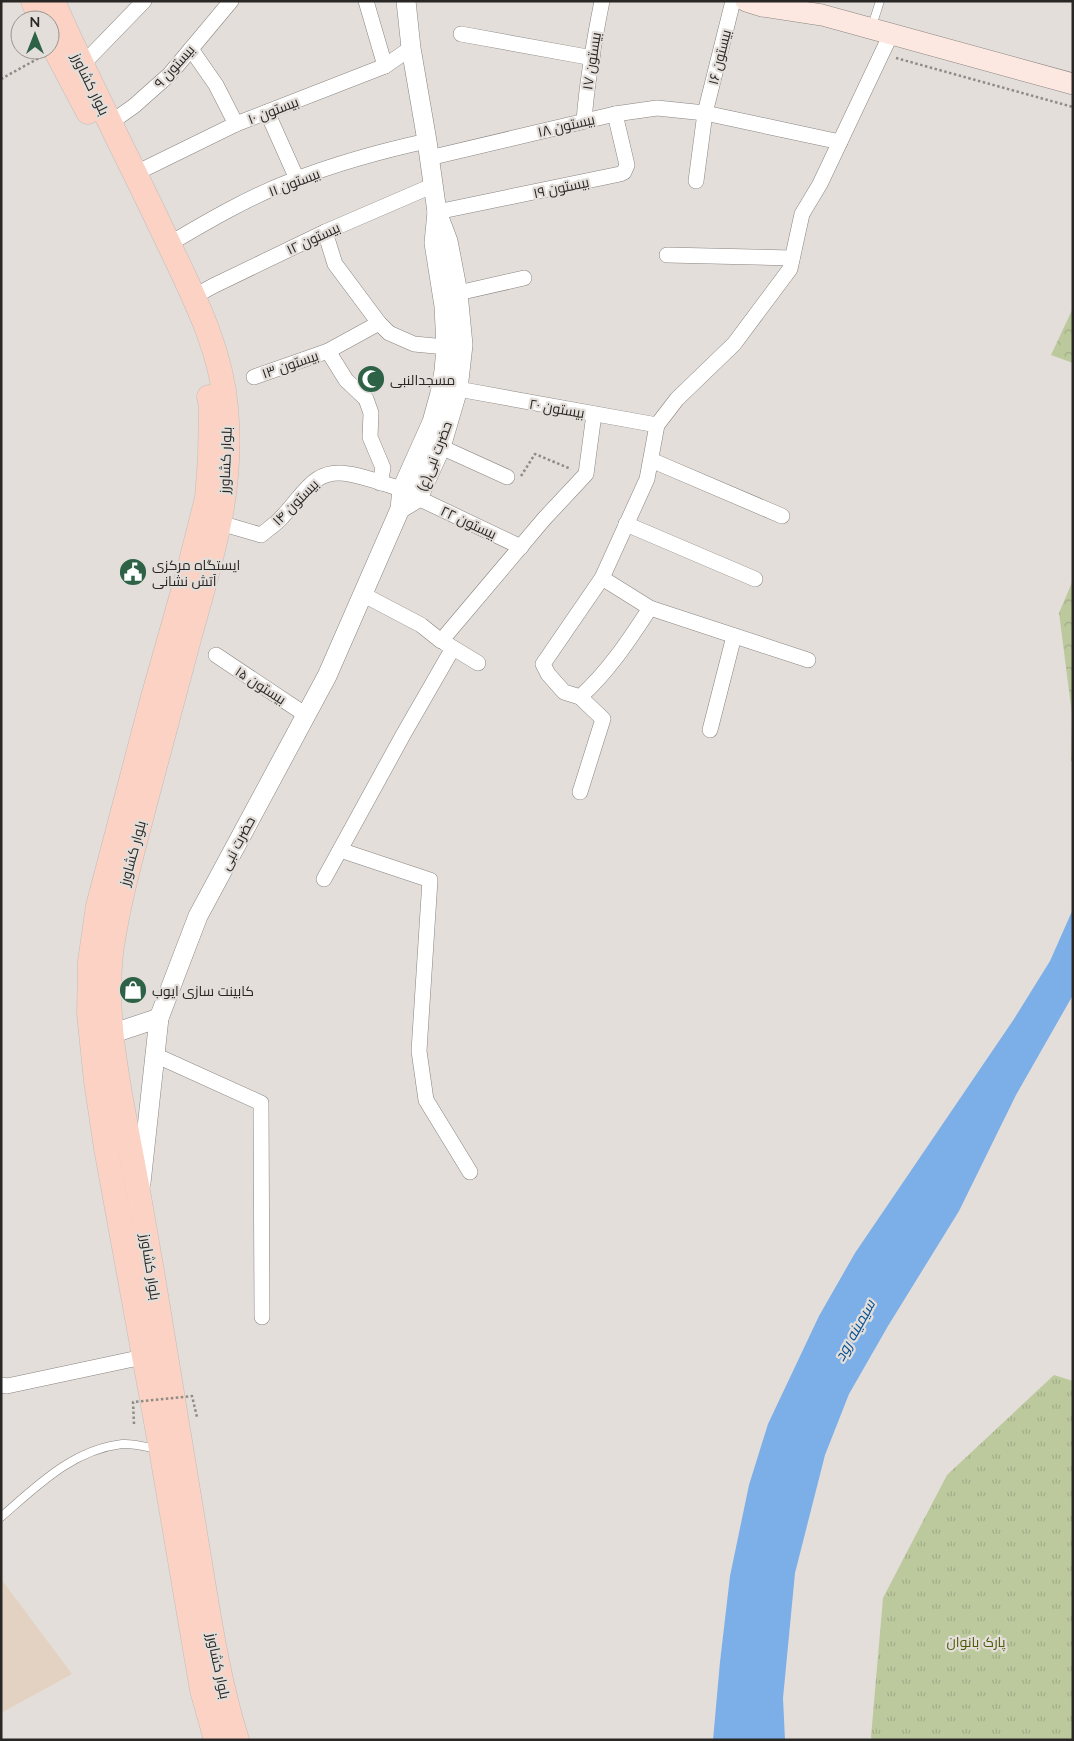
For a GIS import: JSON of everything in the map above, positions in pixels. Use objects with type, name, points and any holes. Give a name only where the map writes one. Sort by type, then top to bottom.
[{"type":"main road","points":[[746,1],[762,6],[822,15],[1073,84]]},
{"type":"main road","points":[[794,1],[822,15]]},
{"type":"main road","name":"بلوار کشاورز","points":[[48,6],[82,66],[195,296],[218,361],[226,409],[228,457],[220,523],[153,697],[98,906],[90,961],[89,1014],[106,1148],[161,1449],[202,1690],[216,1740]]},
{"type":"main road","name":"بلوار کشاورز","points":[[60,60],[156,250],[192,329],[203,365],[211,406],[207,498],[197,580],[121,894],[111,951],[108,996],[111,1034],[120,1097],[140,1198],[212,1632],[237,1740]]},
{"type":"street","points":[[82,66],[144,1]]},
{"type":"street","name":"بیستون ۹","points":[[110,123],[134,106],[170,74],[231,1]]},
{"type":"street","points":[[366,1],[385,66]]},
{"type":"street","name":"حضرت نبی(ع)","points":[[406,1],[411,48],[434,185],[437,212],[434,243],[444,306],[446,347],[440,393],[410,493]]},
{"type":"street","name":"بیستون ۱۷","points":[[584,121],[586,95],[593,58],[592,50],[602,1]]},
{"type":"street","name":"بیستون ۱۶","points":[[696,181],[705,113],[733,1]]},
{"type":"street","points":[[580,792],[603,719],[580,696],[564,692],[548,674],[543,664],[602,578],[647,479],[657,425],[677,399],[734,344],[790,269],[802,214],[820,184],[882,54],[881,31]]},
{"type":"street","points":[[461,34],[593,58]]},
{"type":"street","name":"بیستون ۱۰","points":[[136,173],[236,124],[385,66],[411,48]]},
{"type":"street","points":[[191,49],[216,85],[236,124]]},
{"type":"street","name":"بیستون ۱۸","points":[[428,149],[657,108],[705,113],[840,142]]},
{"type":"street","points":[[267,112],[297,179]]},
{"type":"street","name":"بیستون ۱۹","points":[[437,212],[624,172],[627,165],[615,114]]},
{"type":"street","name":"بیستون ۱۱","points":[[169,244],[250,200],[297,179],[391,149],[428,149]]},
{"type":"street","name":"بیستون ۱۲","points":[[195,296],[325,232],[434,185]]},
{"type":"street","name":"حضرت نبی(ع)","points":[[400,509],[440,446],[458,389],[463,345],[458,294],[448,242],[437,212]]},
{"type":"street","points":[[325,232],[335,264],[379,323],[389,333],[414,344],[446,347]]},
{"type":"street","points":[[667,255],[792,258]]},
{"type":"street","points":[[458,294],[524,278]]},
{"type":"street","points":[[328,351],[379,323]]},
{"type":"street","name":"بیستون ۱۳","points":[[254,377],[328,351],[346,380],[366,399],[370,413],[370,437],[382,468],[380,483]]},
{"type":"street","name":"بیستون ۲۰","points":[[458,389],[657,425]]},
{"type":"street","points":[[324,879],[447,645],[521,547],[586,474],[594,414]]},
{"type":"street","points":[[440,446],[507,477]]},
{"type":"street","points":[[651,460],[782,516]]},
{"type":"street","name":"بیستون ۱۴","points":[[220,523],[261,535],[283,517],[312,482],[326,474],[350,474],[410,493]]},
{"type":"street","name":"بیستون ۲۲","points":[[410,493],[521,547]]},
{"type":"street","name":"حضرت نبی","points":[[140,1198],[159,1018],[198,916],[327,676],[400,509]]},
{"type":"street","points":[[626,524],[755,579]]},
{"type":"street","points":[[602,578],[650,608],[808,660]]},
{"type":"street","points":[[364,595],[421,625],[447,645],[478,663]]},
{"type":"street","points":[[580,696],[591,687],[632,636],[650,608]]},
{"type":"street","points":[[710,730],[734,636]]},
{"type":"street","name":"بیستون ۱۵","points":[[216,655],[306,715]]},
{"type":"street","points":[[340,850],[430,880],[419,1051],[426,1100],[470,1172]]},
{"type":"street","points":[[111,1034],[159,1018]]},
{"type":"street","points":[[155,1055],[261,1103],[262,1317]]},
{"type":"street","points":[[1,1385],[7,1386],[143,1357]]},
{"type":"lane","points":[[880,1],[881,31]]},
{"type":"lane","points":[[1,1517],[44,1478],[72,1460],[98,1449],[124,1443],[161,1449]]},
{"type":"path","points":[[882,54],[1072,107]]},
{"type":"path","points":[[1,79],[30,60]]},
{"type":"path","points":[[507,477],[522,476],[535,454],[586,474]]},
{"type":"path","points":[[134,1424],[133,1402],[192,1396],[197,1417]]},
{"type":"shaded area","points":[[1,1579],[72,1674],[1,1713]]},
{"type":"green space","points":[[1073,308],[1073,363],[1051,355]]},
{"type":"green space","points":[[1073,580],[1073,762],[1071,761],[1072,714],[1059,613]]},
{"type":"green space","name":"پارک بانوان","points":[[1054,1375],[1073,1381],[1073,1740],[872,1740],[883,1598],[947,1475]]},
{"type":"water","name":"سیمینه رود","points":[[1073,909],[1073,995],[1016,1095],[959,1211],[888,1326],[849,1394],[825,1455],[795,1573],[783,1698],[785,1740],[713,1740],[730,1576],[749,1485],[768,1424],[819,1316],[855,1253],[1014,1019],[1050,961]]},
{"type":"place","name":"مسجدالنبی","points":[[371,379]]},
{"type":"place","name":"ایستگاه مرکزی آتش نشانی","points":[[133,572]]},
{"type":"place","name":"کابینت سازی ایوب","points":[[133,990]]}]
